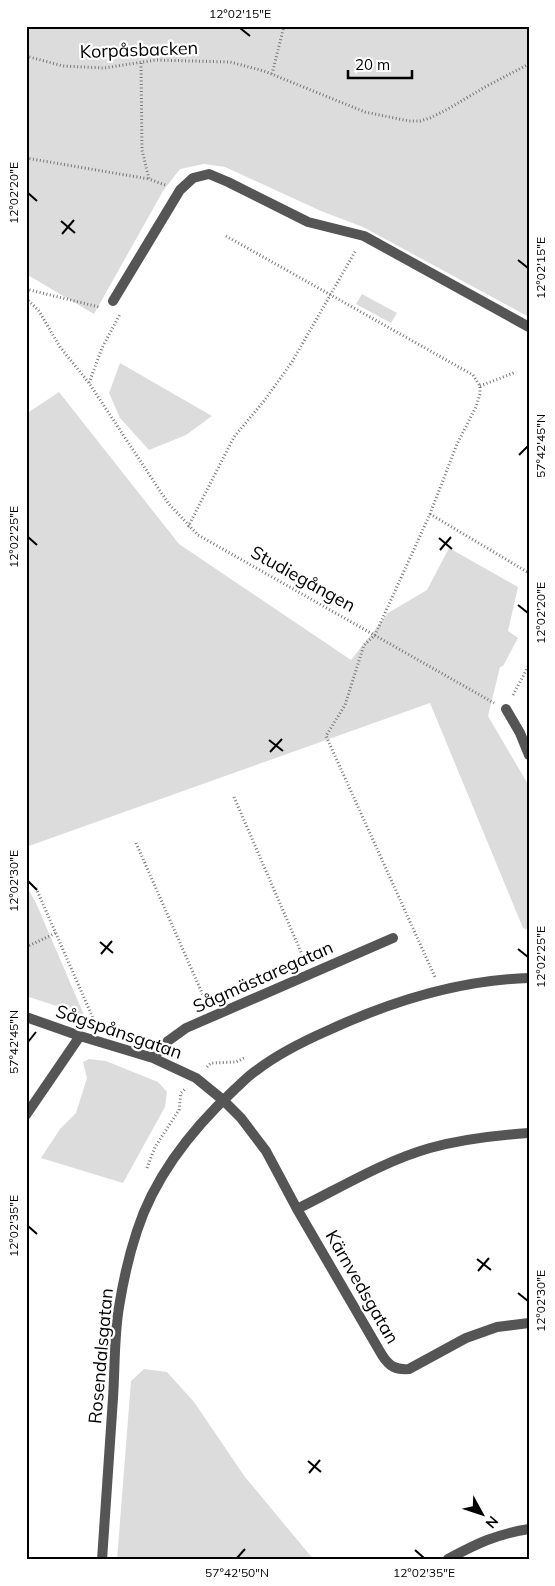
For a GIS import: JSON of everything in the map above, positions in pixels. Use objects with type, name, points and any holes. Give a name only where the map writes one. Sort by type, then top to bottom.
[{"type":"street","points":[[112,306],[180,190],[193,178],[209,174],[308,222],[364,236],[529,327]]},
{"type":"street","points":[[506,709],[520,733],[529,755]]},
{"type":"street","name":"Sågmästaregatan","points":[[153,1058],[168,1041],[186,1028],[393,938]]},
{"type":"street","name":"Rosendalsgatan","points":[[102,1560],[118,1309],[126,1268],[137,1230],[151,1197],[188,1140],[223,1100],[255,1070],[285,1052],[366,1014],[421,996],[477,983],[529,978]]},
{"type":"street","name":"Sågspånsgatan","points":[[26,1017],[153,1058],[196,1078],[223,1100]]},
{"type":"street","points":[[26,1115],[80,1036]]},
{"type":"street","name":"Kärnvedsgatan","points":[[223,1100],[241,1118],[266,1152],[388,1364],[398,1370],[409,1370],[466,1338],[497,1327],[529,1322]]},
{"type":"street","points":[[297,1208],[401,1158],[431,1148],[490,1137],[529,1133]]},
{"type":"street","points":[[448,1560],[485,1540],[508,1532],[529,1529]]},
{"type":"path","points":[[272,74],[284,26]]},
{"type":"path","name":"Korpåsbacken","points":[[26,56],[63,66],[104,68],[156,60],[230,62],[272,74],[365,112],[409,121],[420,121],[448,109],[484,86],[529,64]]},
{"type":"path","points":[[141,63],[142,150],[149,179]]},
{"type":"path","points":[[26,158],[149,179],[180,190]]},
{"type":"path","points":[[226,236],[473,375],[478,380],[480,386],[476,407],[457,444],[430,514],[375,635],[364,645],[345,705],[326,736],[436,978],[427,980]]},
{"type":"path","points":[[188,527],[234,437],[264,401],[292,362],[354,254]]},
{"type":"path","points":[[26,289],[102,308]]},
{"type":"path","points":[[26,298],[39,311],[60,347],[89,383]]},
{"type":"path","points":[[112,306],[121,312]]},
{"type":"path","points":[[112,306],[121,312]]},
{"type":"path","points":[[89,383],[102,348],[121,312]]},
{"type":"path","points":[[480,386],[516,372]]},
{"type":"path","name":"Studiegången","points":[[89,383],[168,503],[188,527],[198,535],[225,552],[506,709]]},
{"type":"path","points":[[430,514],[529,573]]},
{"type":"path","points":[[506,709],[529,665]]},
{"type":"path","points":[[234,797],[310,974]]},
{"type":"path","points":[[136,843],[213,1016]]},
{"type":"path","points":[[36,888],[104,1043]]},
{"type":"path","points":[[26,947],[56,933]]},
{"type":"path","points":[[144,1175],[155,1147],[178,1110],[181,1094],[211,1063],[236,1062],[245,1058]]},
{"type":"shaded area","points":[[26,26],[529,26],[529,317],[363,227],[321,211],[225,167],[204,164],[180,169],[163,191],[94,314],[26,274]]},
{"type":"shaded area","points":[[362,294],[397,313],[391,323],[356,304]]},
{"type":"shaded area","points":[[120,363],[212,416],[186,435],[149,450],[120,418],[109,393]]},
{"type":"shaded area","points":[[59,392],[179,544],[351,660],[388,613],[427,590],[449,548],[518,587],[508,631],[518,638],[503,666],[500,667],[488,716],[529,786],[529,930],[523,928],[430,703],[26,847],[26,414]]},
{"type":"shaded area","points":[[26,885],[36,903],[84,1015],[26,996]]},
{"type":"shaded area","points":[[89,1059],[106,1061],[158,1082],[167,1092],[165,1107],[123,1183],[41,1158],[60,1129],[76,1113],[87,1078],[83,1062]]},
{"type":"shaded area","points":[[144,1369],[167,1372],[194,1402],[245,1477],[314,1560],[117,1560],[131,1381]]}]
